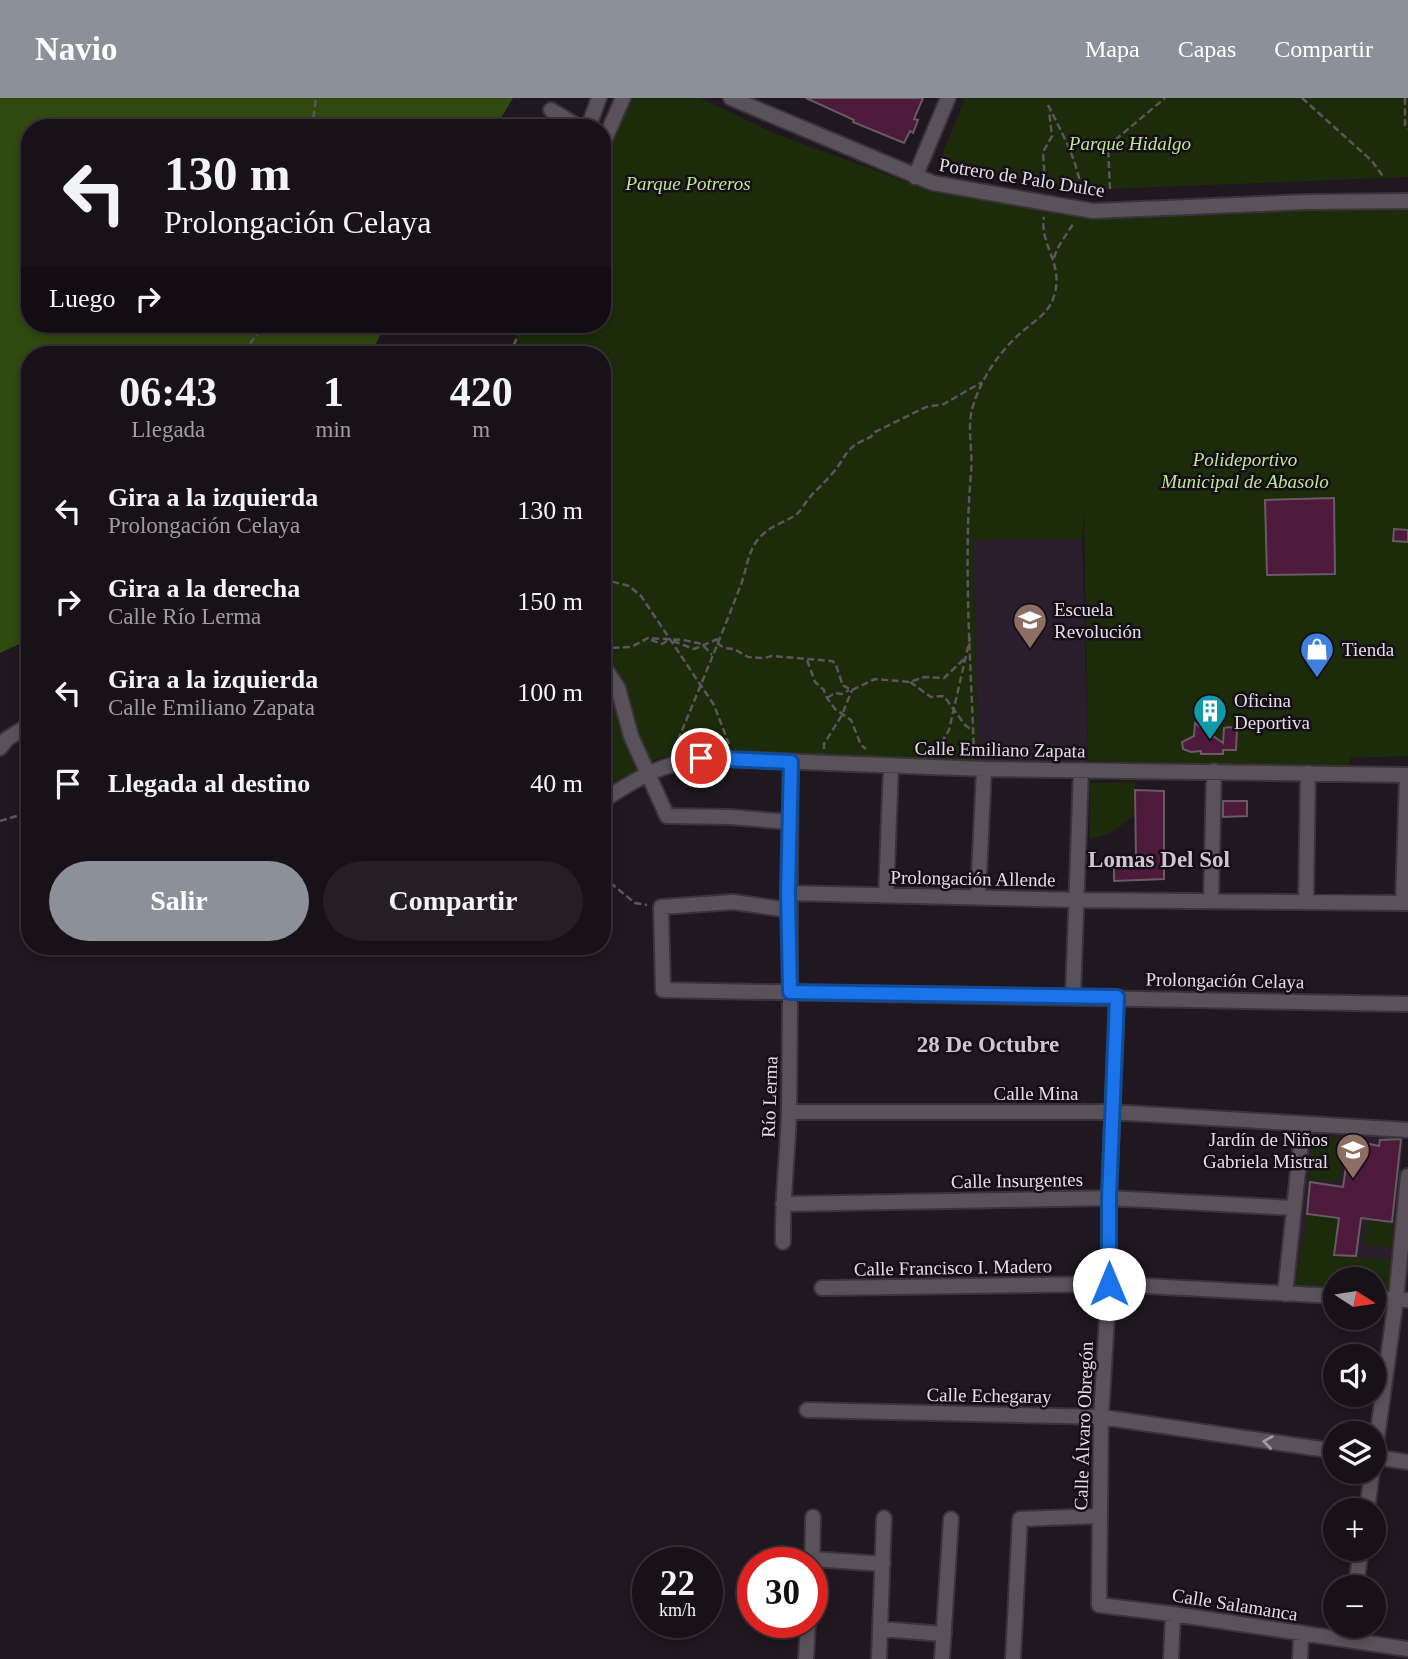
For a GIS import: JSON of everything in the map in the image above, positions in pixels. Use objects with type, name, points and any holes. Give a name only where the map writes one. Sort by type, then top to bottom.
[{"type":"street","points":[[591,119],[599,98]]},
{"type":"street","points":[[611,125],[623,98]]},
{"type":"street","name":"Potrero de Palo Dulce","points":[[731,98],[933,183],[1093,211],[1306,202],[1408,201]]},
{"type":"street","points":[[915,177],[948,98]]},
{"type":"street","points":[[551,110],[566,119]]},
{"type":"street","points":[[611,678],[618,688],[631,736],[667,816],[790,822]]},
{"type":"street","points":[[0,748],[7,739],[21,730]]},
{"type":"street","name":"Calle Emiliano Zapata","points":[[611,795],[648,772],[669,764],[701,758],[980,769],[1408,775]]},
{"type":"street","name":"Río Lerma","points":[[783,1242],[782,1204],[789,1112],[788,893],[791,762]]},
{"type":"street","points":[[886,895],[891,765]]},
{"type":"street","points":[[978,897],[980,769]]},
{"type":"street","points":[[1073,996],[1081,770]]},
{"type":"street","points":[[1211,900],[1214,771]]},
{"type":"street","points":[[1306,902],[1308,773]]},
{"type":"street","points":[[1405,903],[1408,775]]},
{"type":"street","name":"Prolongación Allende","points":[[788,893],[1078,900],[1405,903]]},
{"type":"street","points":[[661,906],[733,902],[789,909]]},
{"type":"street","name":"Prolongación Celaya","points":[[661,906],[663,990],[1408,1004]]},
{"type":"street","name":"Calle Álvaro Obregón","points":[[1099,1605],[1101,1417],[1109,1284],[1111,1112],[1117,997]]},
{"type":"street","name":"Calle Mina","points":[[789,1112],[1111,1112],[1408,1129]]},
{"type":"street","points":[[1285,1294],[1303,1124]]},
{"type":"street","points":[[1381,1421],[1402,1300],[1408,1176]]},
{"type":"street","name":"Calle Insurgentes","points":[[782,1204],[1109,1198],[1293,1208]]},
{"type":"street","name":"Calle Francisco I. Madero","points":[[822,1288],[1109,1284],[1323,1296]]},
{"type":"street","name":"Calle Echegaray","points":[[807,1410],[1101,1417],[1323,1449]]},
{"type":"street","points":[[1386,1459],[1408,1462]]},
{"type":"street","points":[[1013,1659],[1020,1519],[1099,1516]]},
{"type":"street","points":[[812,1547],[813,1517]]},
{"type":"street","points":[[879,1659],[884,1518]]},
{"type":"street","points":[[942,1659],[951,1519]]},
{"type":"street","points":[[828,1565],[883,1564]]},
{"type":"street","name":"Calle Salamanca","points":[[1099,1605],[1301,1634],[1323,1634]]},
{"type":"street","points":[[1171,1659],[1173,1614]]},
{"type":"street","points":[[881,1629],[944,1634]]},
{"type":"street","points":[[1300,1659],[1301,1634]]},
{"type":"street","points":[[806,1659],[807,1638]]},
{"type":"street","name":"Calle Salamanca","points":[[1367,1638],[1408,1649]]},
{"type":"path","points":[[313,119],[316,98]]},
{"type":"path","points":[[1045,182],[1043,152],[1052,136],[1046,98]]},
{"type":"path","points":[[1110,189],[1108,146],[1165,98]]},
{"type":"path","points":[[1302,98],[1372,161],[1384,178]]},
{"type":"path","points":[[1405,98],[1405,125],[1408,129]]},
{"type":"path","points":[[1048,105],[1079,175],[1081,189]]},
{"type":"path","points":[[980,769],[974,758],[973,731],[968,532],[970,425],[982,382],[1012,341],[1037,320],[1051,303],[1056,278],[1054,258],[1043,231],[1045,210]]},
{"type":"path","points":[[1054,258],[1058,245],[1066,237],[1076,218]]},
{"type":"path","points":[[669,764],[756,542],[768,528],[802,510],[813,491],[830,476],[849,447],[922,408],[944,404],[982,382]]},
{"type":"path","points":[[611,582],[636,590],[714,705],[735,760]]},
{"type":"path","points":[[929,767],[939,744],[949,730],[971,635]]},
{"type":"path","points":[[611,648],[631,647],[648,638],[669,639],[703,646],[712,655]]},
{"type":"path","points":[[669,639],[694,649],[714,639],[724,648],[734,649],[748,657],[772,656],[832,661],[836,664],[837,676],[842,680],[842,685],[852,690]]},
{"type":"path","points":[[827,698],[875,679],[910,682],[924,677],[944,678],[965,659]]},
{"type":"path","points":[[807,660],[813,678],[824,690],[827,698],[842,715],[853,722],[856,734],[873,765]]},
{"type":"path","points":[[910,682],[931,696],[944,696],[965,725],[973,731]]},
{"type":"path","points":[[820,763],[824,744],[842,715],[852,690]]},
{"type":"path","points":[[0,821],[21,815]]},
{"type":"path","points":[[611,883],[635,903],[661,906]]},
{"type":"shaded area","name":"Escuela Revolución","points":[[973,539],[1082,539],[1088,761],[978,762]]},
{"type":"shaded area","name":"Jardín de Niños Gabriela Mistral","points":[[1311,1134],[1404,1136],[1389,1290],[1386,1290],[1386,1267],[1323,1267],[1323,1287],[1295,1286]]},
{"type":"green space","points":[[0,98],[513,98],[500,119],[21,119],[21,333],[381,333],[375,346],[21,346],[21,643],[0,653]]},
{"type":"green space","points":[[628,98],[700,98],[776,134],[915,185],[1078,215],[1359,208],[1408,210],[1408,756],[1350,758],[1350,768],[1088,761],[1084,511],[1082,539],[973,540],[978,762],[761,752],[698,752],[658,758],[611,787],[611,346],[511,346],[519,333],[611,333],[611,139]]},
{"type":"green space","name":"Parque Hidalgo","points":[[965,98],[1408,98],[1408,177],[1087,190],[938,165]]},
{"type":"green space","points":[[1135,782],[1135,815],[1109,833],[1090,839],[1090,783]]},
{"type":"green space","points":[[1313,1137],[1345,1138],[1340,1181],[1309,1180]]},
{"type":"green space","points":[[1322,1202],[1341,1202],[1334,1255],[1356,1256],[1357,1260],[1366,1257],[1392,1260],[1389,1290],[1386,1290],[1386,1267],[1323,1267],[1323,1287],[1295,1286],[1307,1214],[1320,1216]]},
{"type":"green space","points":[[1367,1221],[1396,1225],[1393,1248],[1364,1244]]},
{"type":"building","points":[[806,98],[923,98],[914,119],[918,120],[913,133],[910,131],[904,143],[853,122],[854,120]]},
{"type":"building","points":[[1334,498],[1335,574],[1267,575],[1265,500]]},
{"type":"building","points":[[1394,529],[1408,530],[1408,542],[1393,541]]},
{"type":"building","name":"Oficina Deportiva","points":[[1195,723],[1223,743],[1224,728],[1237,729],[1236,750],[1223,750],[1223,754],[1201,754],[1201,751],[1183,749],[1182,742],[1194,736]]},
{"type":"building","points":[[1135,790],[1164,791],[1164,879],[1114,881],[1114,860],[1136,859]]},
{"type":"building","points":[[1223,801],[1247,801],[1247,816],[1223,817]]},
{"type":"building","points":[[1401,1139],[1392,1222],[1361,1218],[1356,1256],[1334,1255],[1339,1218],[1307,1214],[1310,1182],[1343,1187],[1350,1140],[1379,1146],[1380,1140]]},
{"type":"place","name":"Escuela Revolución","points":[[1030,650]]},
{"type":"place","name":"Tienda","points":[[1317,679]]},
{"type":"place","name":"Oficina Deportiva","points":[[1210,741]]},
{"type":"place","name":"Jardín de Niños Gabriela Mistral","points":[[1353,1180]]},
{"type":"district","name":"Lomas Del Sol","points":[[1159,859]]},
{"type":"district","name":"28 De Octubre","points":[[988,1044]]},
{"type":"route","points":[[701,758],[791,762],[788,893],[790,992],[1117,997],[1111,1112],[1109,1284]]},
{"type":"park label","name":"Parque Potreros","points":[[688,183]]},
{"type":"park label","name":"Polideportivo Municipal de Abasolo","points":[[1245,470]]}]
